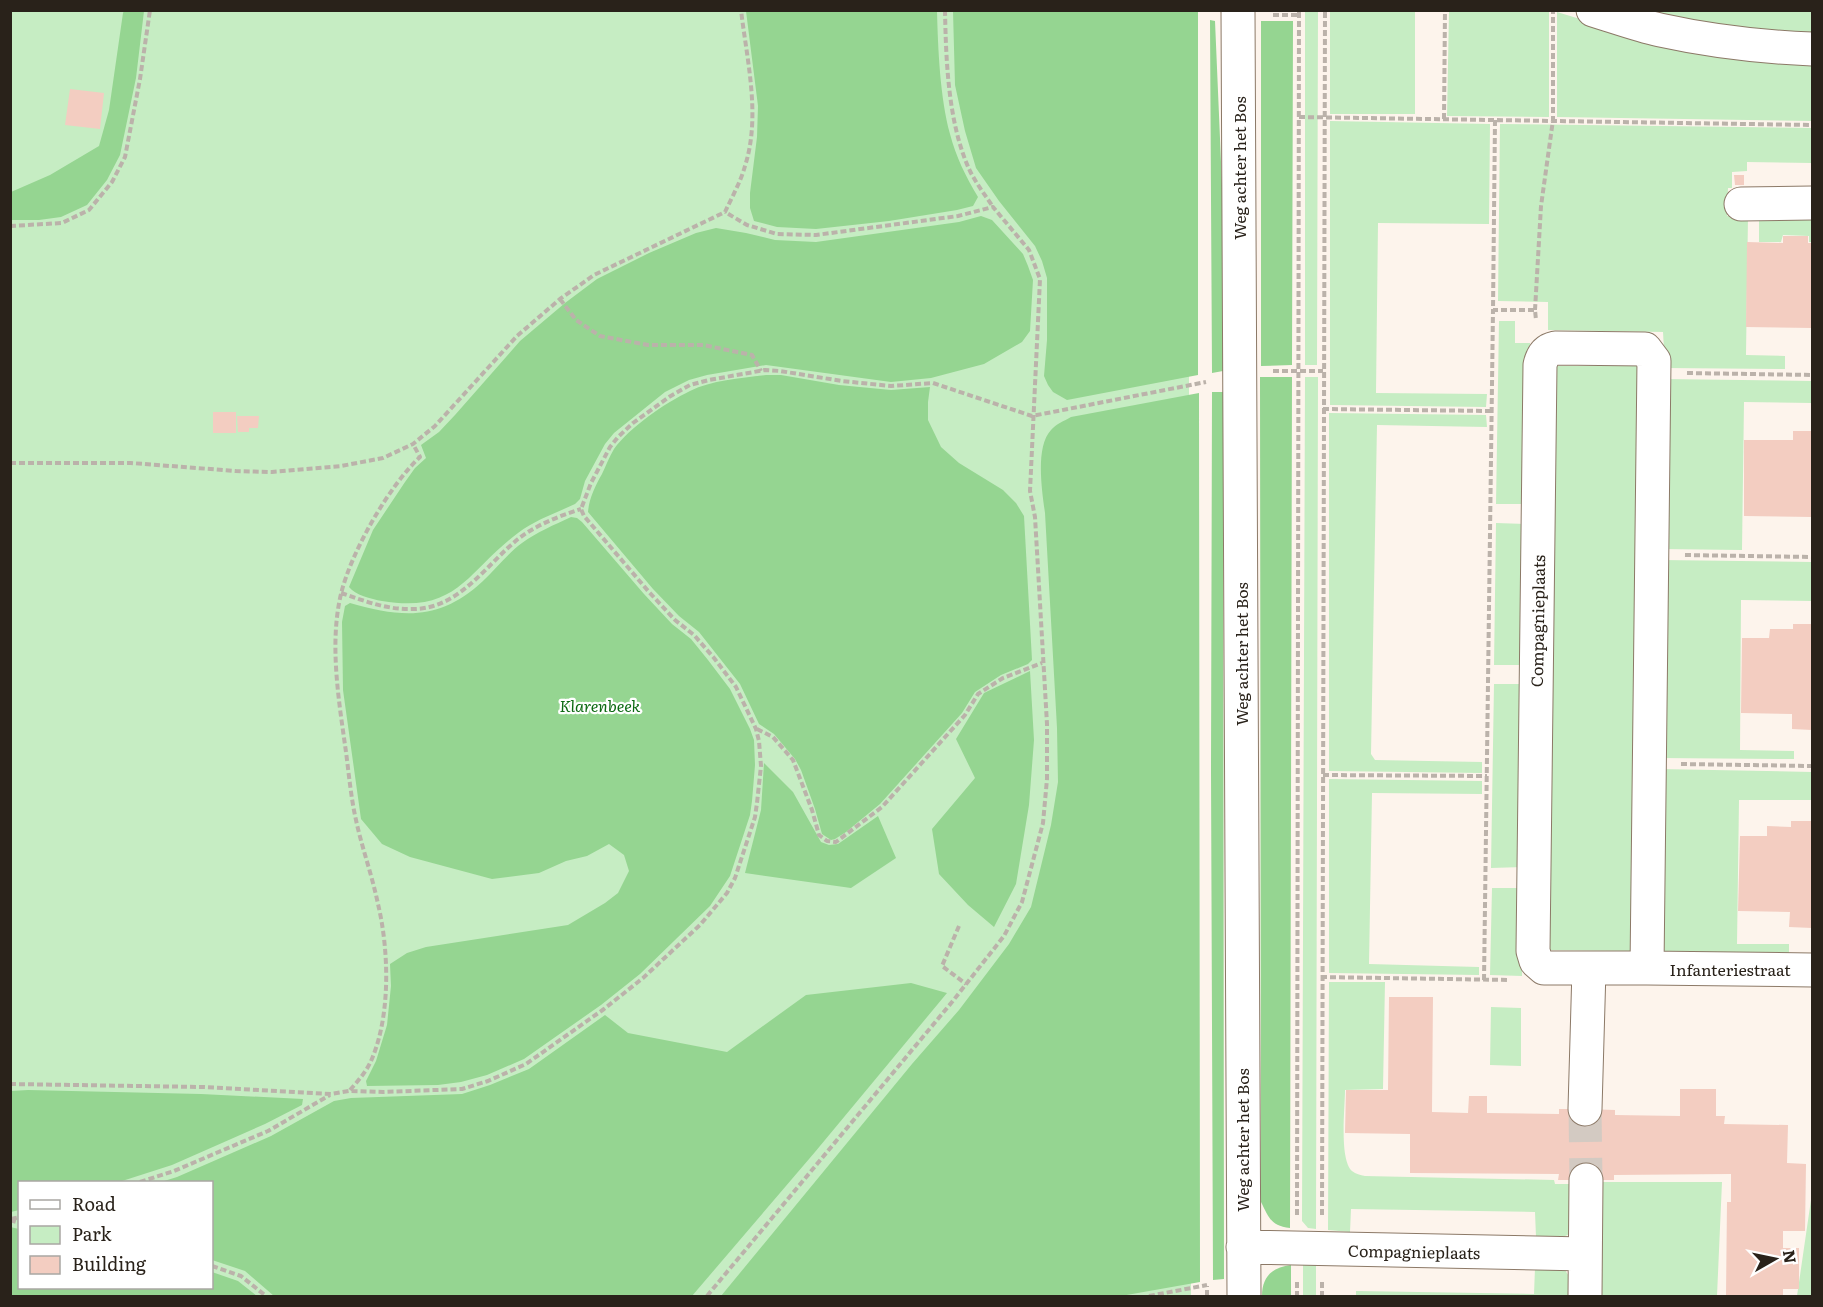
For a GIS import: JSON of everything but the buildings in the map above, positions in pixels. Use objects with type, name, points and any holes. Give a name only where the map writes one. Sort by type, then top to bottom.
[{"type":"street","name":"Weg achter het Bos","points":[[1238,10],[1244,1296]]},
{"type":"street","points":[[1593,10],[1660,30],[1774,48],[1812,49]]},
{"type":"street","points":[[1741,204],[1812,203]]},
{"type":"street","points":[[1544,968],[1647,968],[1654,361],[1645,349],[1550,349]]},
{"type":"street","name":"Compagnieplaats","points":[[1544,968],[1536,961],[1533,951],[1540,364],[1542,357],[1550,349]]},
{"type":"street","name":"Infanteriestraat","points":[[1647,968],[1812,970]]},
{"type":"street","points":[[1585,1109],[1589,969]]},
{"type":"street","points":[[1585,1296],[1586,1180]]},
{"type":"street","name":"Compagnieplaats","points":[[1243,1247],[1585,1254]]},
{"type":"path","points":[[10,226],[62,223],[89,210],[112,182],[125,157],[150,10]]},
{"type":"path","points":[[10,463],[130,463],[272,472],[366,462],[383,458],[413,444],[450,410],[517,336],[560,299],[594,275],[725,212],[746,165],[751,136],[753,106],[741,10]]},
{"type":"path","points":[[707,1296],[823,1159],[1004,936],[1022,902],[1040,834],[1047,779],[1047,724],[1035,517],[1030,491],[1040,279],[1029,250],[993,207],[970,171],[957,132],[948,85],[945,10]]},
{"type":"path","points":[[1299,10],[1299,371],[1309,1249],[1322,1296]]},
{"type":"path","points":[[1297,1296],[1309,1249],[1321,978],[1325,10]]},
{"type":"path","points":[[1444,119],[1445,10]]},
{"type":"path","points":[[1550,349],[1536,329],[1535,310],[1541,206],[1553,120],[1553,10]]},
{"type":"path","points":[[1299,117],[1812,125]]},
{"type":"path","points":[[1484,980],[1495,120]]},
{"type":"path","points":[[725,212],[747,225],[777,234],[816,235],[958,216],[993,207]]},
{"type":"path","points":[[560,299],[576,320],[600,336],[648,345],[703,345],[752,355],[761,371]]},
{"type":"path","points":[[1493,310],[1535,310]]},
{"type":"path","points":[[10,1084],[203,1087],[331,1094],[350,1091],[462,1089],[488,1081],[526,1064],[604,1009],[643,978],[700,925],[727,893],[735,878],[755,817],[761,766],[756,729],[736,687],[714,657],[649,592],[584,516],[581,509],[591,483],[618,436],[669,397],[690,385],[761,371],[780,371],[891,386],[933,383],[1032,416],[1260,371],[1323,371]]},
{"type":"path","points":[[1653,373],[1812,375]]},
{"type":"path","points":[[1323,409],[1492,411]]},
{"type":"path","points":[[350,1091],[372,1059],[383,1022],[386,986],[379,905],[356,818],[338,691],[336,646],[341,594],[368,527],[401,478],[420,457],[413,444]]},
{"type":"path","points":[[341,594],[377,606],[395,608],[414,609],[440,603],[464,590],[479,578],[519,538],[550,520],[581,509]]},
{"type":"path","points":[[1651,554],[1812,557]]},
{"type":"path","points":[[756,729],[773,737],[793,760],[819,835],[826,842],[836,842],[882,807],[965,715],[978,694],[1003,678],[1042,663]]},
{"type":"path","points":[[1649,764],[1812,766]]},
{"type":"path","points":[[1323,775],[1487,776]]},
{"type":"path","points":[[959,926],[942,966],[966,984]]},
{"type":"path","points":[[1321,978],[1524,980],[1544,968]]},
{"type":"path","points":[[143,1181],[174,1171],[268,1131],[331,1094]]},
{"type":"path","points":[[213,1266],[241,1276],[266,1296]]},
{"type":"path","points":[[1149,1296],[1207,1285]]},
{"type":"green space","points":[[1318,10],[1317,365],[1305,365],[1305,11]]},
{"type":"green space","name":"Klarenbeek","points":[[10,11],[1193,11],[1189,382],[1191,1296],[11,1296]]},
{"type":"green space","points":[[124,11],[144,11],[136,78],[120,155],[107,180],[87,205],[61,217],[11,220],[11,192],[50,175],[99,146],[109,110]]},
{"type":"green space","points":[[746,11],[937,11],[944,105],[958,159],[978,197],[973,206],[889,221],[816,229],[777,227],[754,221],[750,208],[750,193],[757,137],[758,106]]},
{"type":"green space","points":[[953,11],[1198,11],[1198,375],[1067,400],[1053,392],[1048,385],[1044,376],[1047,340],[1047,278],[1035,246],[976,168],[955,85]]},
{"type":"green space","points":[[1330,11],[1415,11],[1415,114],[1330,114]]},
{"type":"green space","points":[[1449,11],[1549,11],[1549,117],[1447,116]]},
{"type":"green space","points":[[1650,11],[1812,11],[1812,34],[1738,28]]},
{"type":"green space","points":[[1557,12],[1656,42],[1812,63],[1812,121],[1557,117]]},
{"type":"green space","points":[[1210,20],[1215,21],[1223,209],[1223,371],[1212,373]]},
{"type":"green space","points":[[1261,21],[1293,21],[1292,365],[1261,366]]},
{"type":"green space","points":[[1330,121],[1490,124],[1489,224],[1378,223],[1376,393],[1487,394],[1486,407],[1330,405]]},
{"type":"green space","points":[[1500,124],[1812,128],[1812,163],[1747,162],[1747,171],[1732,172],[1732,188],[1728,188],[1727,216],[1748,217],[1746,355],[1785,356],[1785,369],[1665,368],[1663,332],[1548,330],[1548,302],[1498,301]]},
{"type":"green space","points":[[981,216],[992,220],[1023,254],[1033,280],[1030,331],[1022,342],[984,364],[931,378],[891,382],[766,365],[689,380],[665,392],[614,433],[605,444],[585,481],[580,499],[575,504],[525,528],[501,547],[473,575],[445,595],[428,601],[408,603],[382,601],[368,598],[349,587],[373,530],[415,468],[426,458],[421,445],[439,432],[520,341],[597,279],[649,253],[696,233],[716,228],[775,240],[816,242],[959,222]]},
{"type":"green space","points":[[1759,217],[1812,217],[1812,242],[1809,242],[1809,236],[1783,235],[1781,242],[1759,242]]},
{"type":"green space","points":[[1499,321],[1515,321],[1515,343],[1530,343],[1528,504],[1496,504]]},
{"type":"green space","points":[[1551,366],[1643,366],[1635,951],[1542,950]]},
{"type":"green space","points":[[766,375],[891,390],[930,387],[928,420],[941,447],[959,463],[1003,490],[1016,503],[1024,516],[1032,660],[1028,664],[1001,675],[975,692],[962,713],[880,804],[846,832],[831,840],[822,834],[801,770],[795,759],[774,734],[759,724],[740,684],[699,632],[679,616],[653,589],[588,512],[593,493],[614,449],[629,432],[649,416],[699,387],[727,380]]},
{"type":"green space","points":[[1260,377],[1292,377],[1290,1228],[1271,1220],[1261,1202]]},
{"type":"green space","points":[[1305,377],[1318,377],[1316,1229],[1308,1228],[1302,1221]]},
{"type":"green space","points":[[1664,379],[1812,381],[1812,403],[1744,402],[1742,550],[1662,549]]},
{"type":"green space","points":[[1212,392],[1223,392],[1224,1279],[1213,1280],[1211,771]]},
{"type":"green space","points":[[1199,393],[1200,1282],[1121,1296],[721,1296],[959,1010],[1009,944],[1031,907],[1051,825],[1058,782],[1057,728],[1041,470],[1041,458],[1046,438],[1055,426],[1071,417]]},
{"type":"green space","points":[[1329,413],[1486,415],[1487,427],[1377,425],[1371,754],[1375,760],[1482,762],[1482,773],[1329,771]]},
{"type":"green space","points":[[571,517],[582,522],[644,594],[672,624],[691,639],[730,689],[750,729],[754,740],[755,765],[752,801],[750,815],[730,876],[710,906],[640,974],[601,1005],[524,1059],[487,1075],[461,1082],[438,1085],[367,1086],[366,1081],[376,1061],[387,1025],[391,986],[390,964],[407,953],[426,947],[568,925],[618,893],[629,871],[624,855],[609,844],[587,856],[566,861],[539,873],[492,879],[410,857],[382,844],[361,819],[343,690],[342,622],[345,606],[350,603],[387,612],[420,613],[452,603],[483,581],[522,543]]},
{"type":"green space","points":[[1496,523],[1528,524],[1527,665],[1494,665]]},
{"type":"green space","points":[[1661,560],[1812,562],[1812,601],[1741,600],[1740,750],[1794,751],[1794,759],[1659,758]]},
{"type":"green space","points":[[1030,671],[1034,740],[1029,805],[1016,884],[994,927],[968,905],[939,874],[932,829],[975,778],[956,739],[984,693]]},
{"type":"green space","points":[[1494,684],[1525,684],[1523,867],[1491,868]]},
{"type":"green space","points":[[764,763],[793,792],[821,842],[829,845],[838,844],[878,816],[896,858],[851,888],[745,873],[761,810]]},
{"type":"green space","points":[[1659,769],[1812,772],[1812,800],[1739,800],[1737,944],[1789,944],[1789,956],[1666,954],[1659,950]]},
{"type":"green space","points":[[1329,779],[1482,781],[1482,794],[1372,793],[1369,964],[1479,967],[1479,975],[1329,973]]},
{"type":"green space","points":[[1492,888],[1523,888],[1522,976],[1490,975]]},
{"type":"green space","points":[[1329,982],[1385,982],[1383,1089],[1345,1090],[1344,1145],[1345,1156],[1352,1171],[1365,1176],[1554,1180],[1555,1184],[1575,1184],[1573,1231],[1560,1237],[1536,1237],[1535,1212],[1351,1209],[1350,1232],[1328,1230]]},
{"type":"green space","points":[[911,983],[947,993],[692,1296],[274,1296],[245,1271],[213,1260],[213,1181],[164,1181],[271,1136],[334,1101],[351,1098],[462,1094],[490,1085],[529,1069],[605,1015],[628,1033],[727,1052],[806,995]]},
{"type":"green space","points":[[1491,1007],[1521,1008],[1521,1066],[1490,1065]]},
{"type":"green space","points":[[11,1091],[201,1094],[303,1099],[302,1105],[265,1124],[172,1165],[122,1181],[18,1181],[18,1210],[11,1212]]},
{"type":"green space","points":[[1595,1182],[1722,1182],[1717,1296],[1597,1296]]},
{"type":"green space","points":[[1812,1193],[1812,1296],[1797,1296]]},
{"type":"green space","points":[[10,1227],[18,1229],[18,1289],[213,1289],[213,1272],[238,1281],[257,1296],[11,1296]]},
{"type":"green space","points":[[1291,1265],[1291,1296],[1262,1296],[1262,1289],[1269,1274],[1278,1268]]},
{"type":"green space","points":[[1303,1265],[1316,1265],[1316,1296],[1303,1296]]},
{"type":"green space","points":[[1535,1268],[1565,1270],[1572,1281],[1572,1296],[1356,1296],[1356,1291],[1534,1294]]},
{"type":"tunnel","points":[[1585,1109],[1586,1180]]}]
